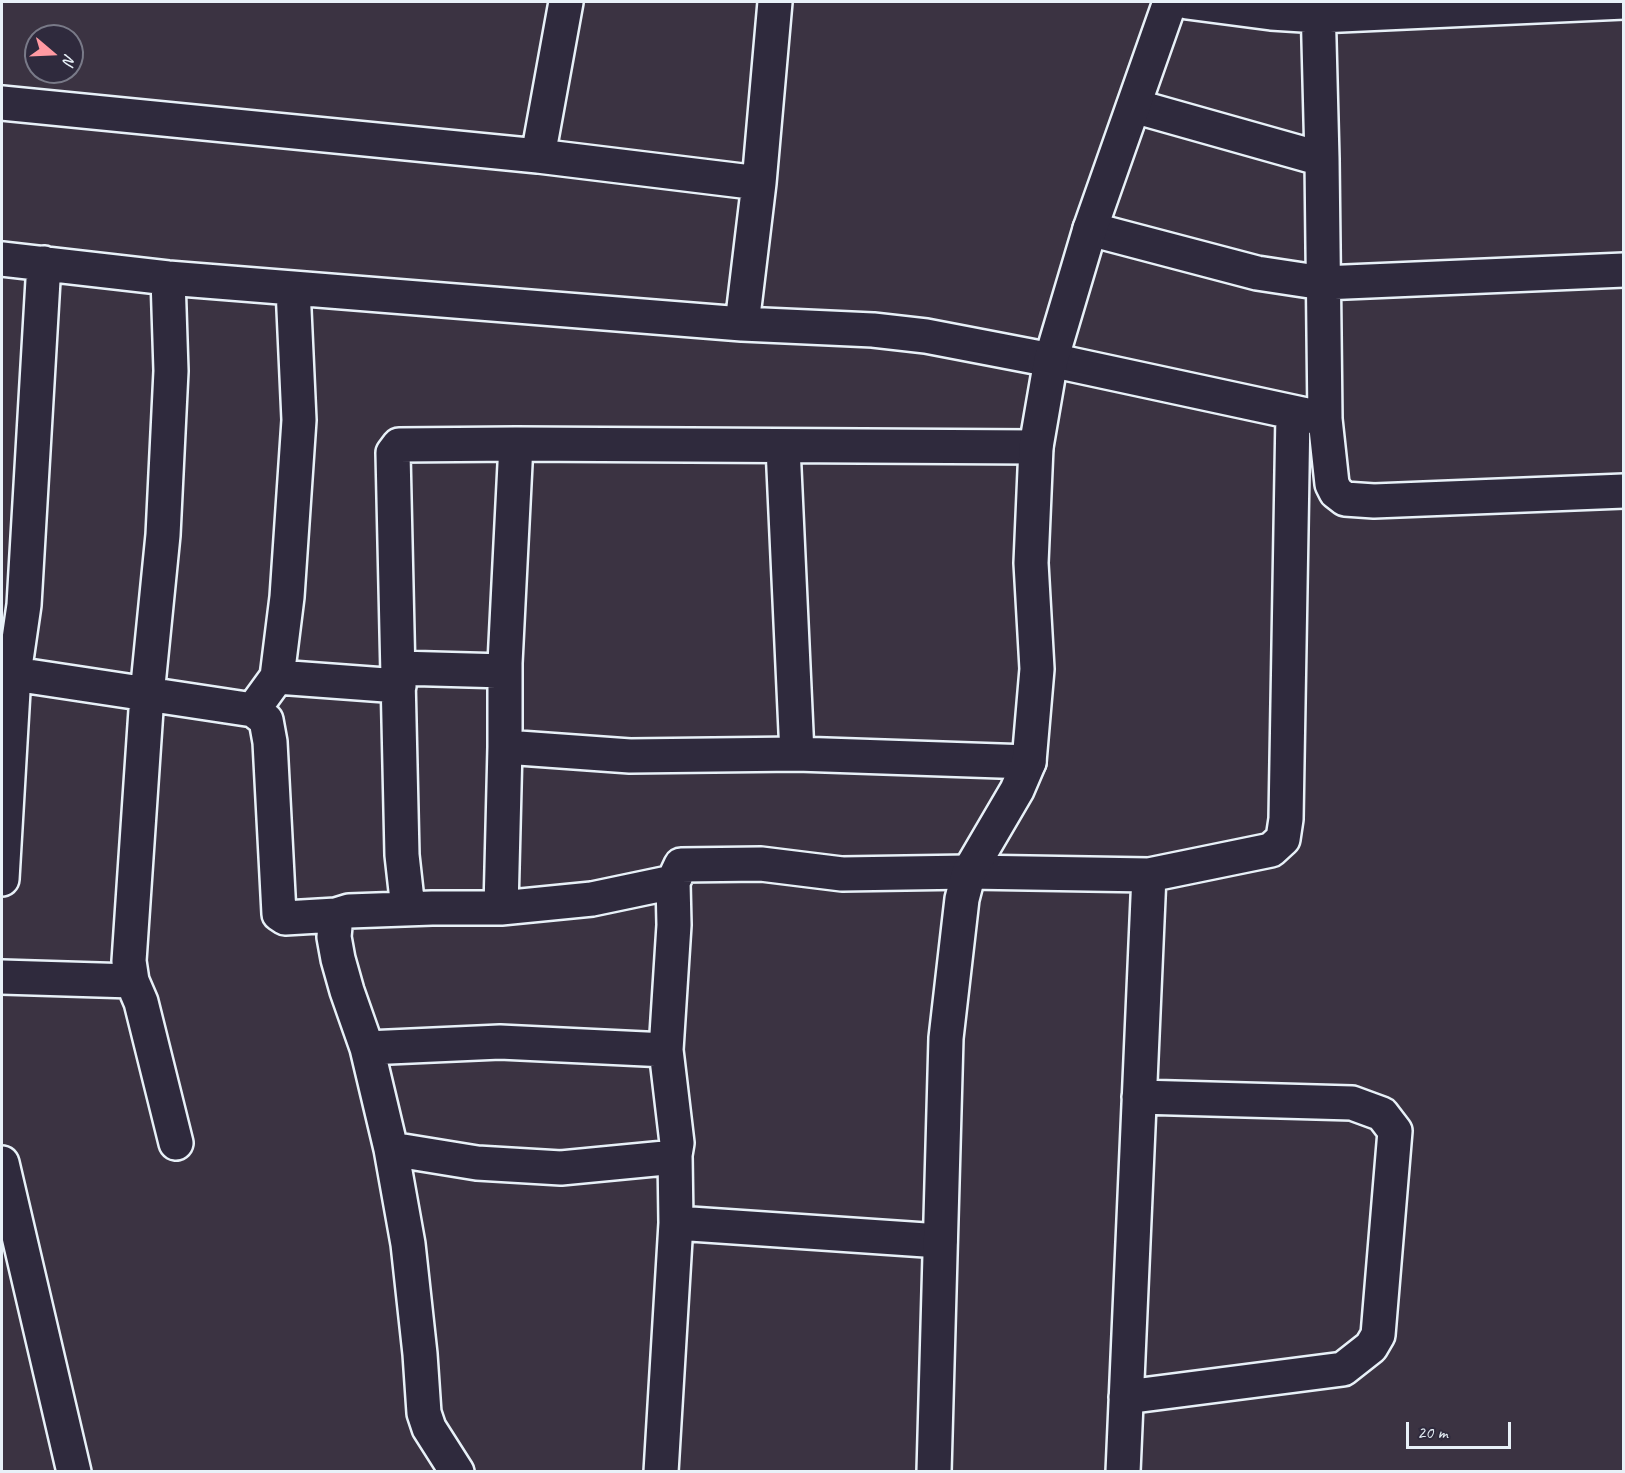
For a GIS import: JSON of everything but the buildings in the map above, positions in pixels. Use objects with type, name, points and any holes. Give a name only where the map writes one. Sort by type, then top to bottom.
[{"type":"street","points":[[538,156],[566,2]]},
{"type":"street","points":[[742,324],[759,183],[775,2]]},
{"type":"street","points":[[934,1472],[946,1038],[962,899],[969,872],[1017,790],[1029,762],[1037,669],[1030,563],[1036,447],[1051,360],[1090,229],[1170,2]]},
{"type":"street","points":[[1188,2],[1271,13],[1318,9],[1623,2]]},
{"type":"street","points":[[1318,9],[1322,159],[1324,419],[1332,484],[1336,492],[1345,499],[1374,501],[1623,491]]},
{"type":"street","points":[[2,103],[538,156],[759,183]]},
{"type":"street","points":[[1134,106],[1322,159]]},
{"type":"street","points":[[1090,229],[1257,273],[1323,283],[1623,270]]},
{"type":"street","points":[[2,259],[168,278],[742,324],[873,330],[926,336],[1051,360],[1324,419]]},
{"type":"street","points":[[2,879],[8,673],[24,605],[44,263]]},
{"type":"street","points":[[168,278],[171,371],[163,535],[147,695],[129,961],[132,981],[141,1002],[176,1143]]},
{"type":"street","points":[[253,710],[277,677],[286,597],[299,420],[293,288]]},
{"type":"street","points":[[661,1472],[676,1223],[675,1155],[677,1143],[666,1050],[674,925],[673,882],[681,865],[761,864],[842,874],[969,872],[1149,875],[1270,850],[1283,839],[1286,819],[1293,412]]},
{"type":"street","points":[[501,908],[505,671],[516,444]]},
{"type":"street","points":[[408,909],[402,855],[393,453],[399,445],[1036,447]]},
{"type":"street","points":[[783,447],[796,754]]},
{"type":"street","points":[[277,677],[398,677],[505,671]]},
{"type":"street","points":[[8,673],[253,710],[266,720],[270,742],[279,914],[285,918],[336,915],[349,910],[501,908],[592,898],[673,882]]},
{"type":"street","points":[[505,747],[630,756],[796,754],[1029,762]]},
{"type":"street","points":[[1123,1472],[1149,875]]},
{"type":"street","points":[[336,915],[334,937],[338,958],[347,991],[368,1048],[391,1149],[408,1244],[424,1413],[429,1428],[457,1472]]},
{"type":"street","points":[[2,976],[132,981]]},
{"type":"street","points":[[368,1048],[500,1042],[666,1050]]},
{"type":"street","points":[[1126,1397],[1343,1369],[1371,1347],[1378,1335],[1395,1131],[1382,1114],[1352,1102],[1139,1097]]},
{"type":"street","points":[[391,1149],[477,1163],[561,1168],[665,1158],[675,1155]]},
{"type":"street","points":[[2,1163],[74,1472]]},
{"type":"street","points":[[676,1223],[940,1241]]}]
